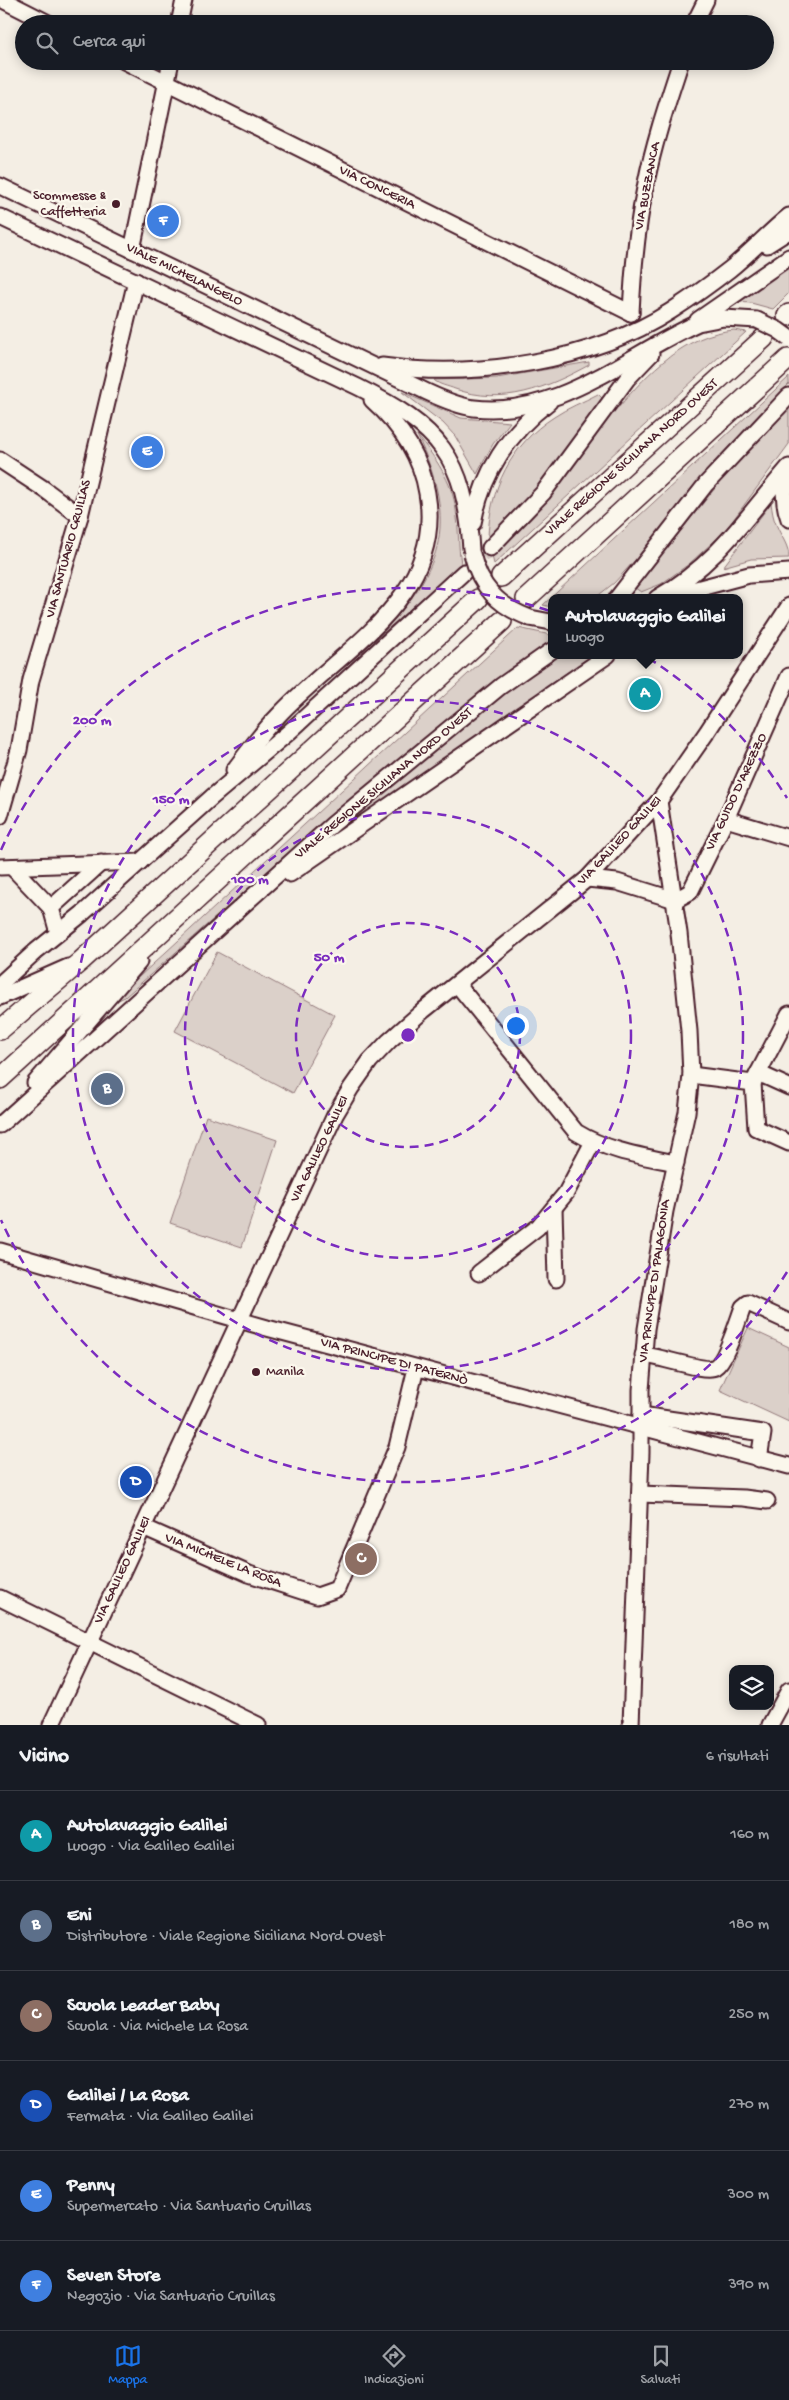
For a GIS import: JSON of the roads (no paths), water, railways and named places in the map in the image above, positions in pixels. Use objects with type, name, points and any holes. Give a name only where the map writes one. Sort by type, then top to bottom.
[{"type":"main road","name":"VIALE REGIONE SICILIANA NORD OVEST","points":[[501,578],[764,338]]},
{"type":"main road","points":[[526,599],[788,359]]},
{"type":"main road","points":[[0,1030],[81,961],[478,599]]},
{"type":"main road","points":[[0,1079],[502,621]]},
{"type":"street","points":[[3,0],[32,15]]},
{"type":"street","points":[[181,15],[184,0]]},
{"type":"street","points":[[698,15],[706,0]]},
{"type":"street","name":"VIA CONCERIA","points":[[142,70],[631,314]]},
{"type":"street","points":[[132,250],[170,70]]},
{"type":"street","name":"VIA BUZZANCA","points":[[631,314],[633,266],[646,183],[658,131],[678,70]]},
{"type":"street","name":"VIALE MICHELANGELO","points":[[0,186],[442,398],[473,408],[516,408],[554,398]]},
{"type":"street","points":[[730,269],[789,216]]},
{"type":"street","name":"VIALE MICHELANGELO","points":[[0,217],[358,387],[411,416],[432,435],[449,458],[462,487],[468,513],[471,551]]},
{"type":"street","points":[[369,364],[423,370],[495,367],[557,356],[596,345],[640,328],[670,311],[730,269],[789,232]]},
{"type":"street","points":[[490,548],[543,493],[626,379],[648,356],[675,335],[789,257]]},
{"type":"street","name":"VIA SANTUARIO CRUILLAS","points":[[0,816],[19,750],[31,680],[80,516],[136,281]]},
{"type":"street","points":[[631,314],[640,328]]},
{"type":"street","points":[[548,621],[530,618],[510,610],[493,596],[479,577],[471,551],[476,509],[494,464],[523,424],[554,398],[675,335],[709,320],[737,317],[757,320],[778,330],[789,338]]},
{"type":"street","points":[[212,797],[277,716],[352,650],[388,614],[407,589],[422,559],[428,538],[430,512],[422,471],[409,443],[399,429],[358,387]]},
{"type":"street","points":[[620,594],[706,484],[789,396]]},
{"type":"street","points":[[0,460],[44,488],[80,516]]},
{"type":"street","points":[[663,594],[687,579],[713,558],[735,535],[789,467]]},
{"type":"street","points":[[789,472],[784,495],[785,510],[789,520]]},
{"type":"street","points":[[0,984],[288,732],[464,572]]},
{"type":"street","points":[[678,594],[736,578],[762,573],[788,572]]},
{"type":"street","points":[[702,594],[736,578]]},
{"type":"street","name":"VIA GALILEO GALILEI","points":[[52,1725],[335,1115],[351,1088],[370,1061],[389,1042],[457,984],[588,879],[659,801],[713,724],[789,606]]},
{"type":"street","name":"VIALE REGIONE SICILIANA NORD OVEST","points":[[0,1125],[333,824],[494,692],[548,653]]},
{"type":"street","points":[[187,956],[300,867],[602,659]]},
{"type":"street","name":"VIA GUIDO D'AREZZO","points":[[675,900],[690,892],[726,819],[789,676]]},
{"type":"street","name":"VIA PRINCIPE DI PALAGONIA","points":[[631,1725],[640,1494],[643,1355],[649,1303],[663,1220],[687,1112],[692,1075],[675,900],[659,801]]},
{"type":"street","points":[[726,819],[789,838]]},
{"type":"street","points":[[6,867],[140,862]]},
{"type":"street","points":[[51,908],[101,863]]},
{"type":"street","points":[[6,867],[51,908],[58,933]]},
{"type":"street","points":[[588,879],[618,882],[675,900]]},
{"type":"street","points":[[0,1125],[176,918]]},
{"type":"street","points":[[0,997],[81,961]]},
{"type":"street","points":[[457,984],[576,1132],[593,1142],[627,1153],[676,1163]]},
{"type":"street","points":[[789,1014],[756,1078],[756,1128],[789,1143]]},
{"type":"street","points":[[692,1075],[756,1078],[789,1087]]},
{"type":"street","points":[[479,1273],[538,1227],[566,1193],[593,1142]]},
{"type":"street","points":[[554,1208],[556,1279]]},
{"type":"street","name":"VIA PRINCIPE DI PATERNÒ","points":[[0,1251],[239,1320],[416,1368],[641,1422],[759,1459],[789,1466]]},
{"type":"street","points":[[643,1355],[657,1356],[707,1370],[716,1367],[722,1358],[743,1307],[748,1303],[789,1322]]},
{"type":"street","name":"VIA MICHELE LA ROSA","points":[[143,1527],[249,1574],[317,1596],[337,1589],[396,1447],[416,1368]]},
{"type":"street","points":[[641,1422],[763,1432],[759,1459]]},
{"type":"street","points":[[640,1494],[744,1498],[767,1501]]},
{"type":"street","points":[[0,1598],[258,1725]]},
{"type":"street","points":[[770,1725],[789,1690]]},
{"type":"tunnel","points":[[465,571],[490,548]]},
{"type":"place","name":"Scommesse & Caffetteria","points":[[116,204]]},
{"type":"place","name":"Seven Store","points":[[163,221]]},
{"type":"place","name":"Penny","points":[[147,452]]},
{"type":"place","name":"Autolavaggio Galilei","points":[[645,694]]},
{"type":"place","name":"Eni","points":[[107,1089]]},
{"type":"place","name":"Manila","points":[[256,1372]]},
{"type":"place","name":"Galilei / La Rosa","points":[[136,1482]]},
{"type":"place","name":"Scuola Leader Baby","points":[[361,1559]]}]
